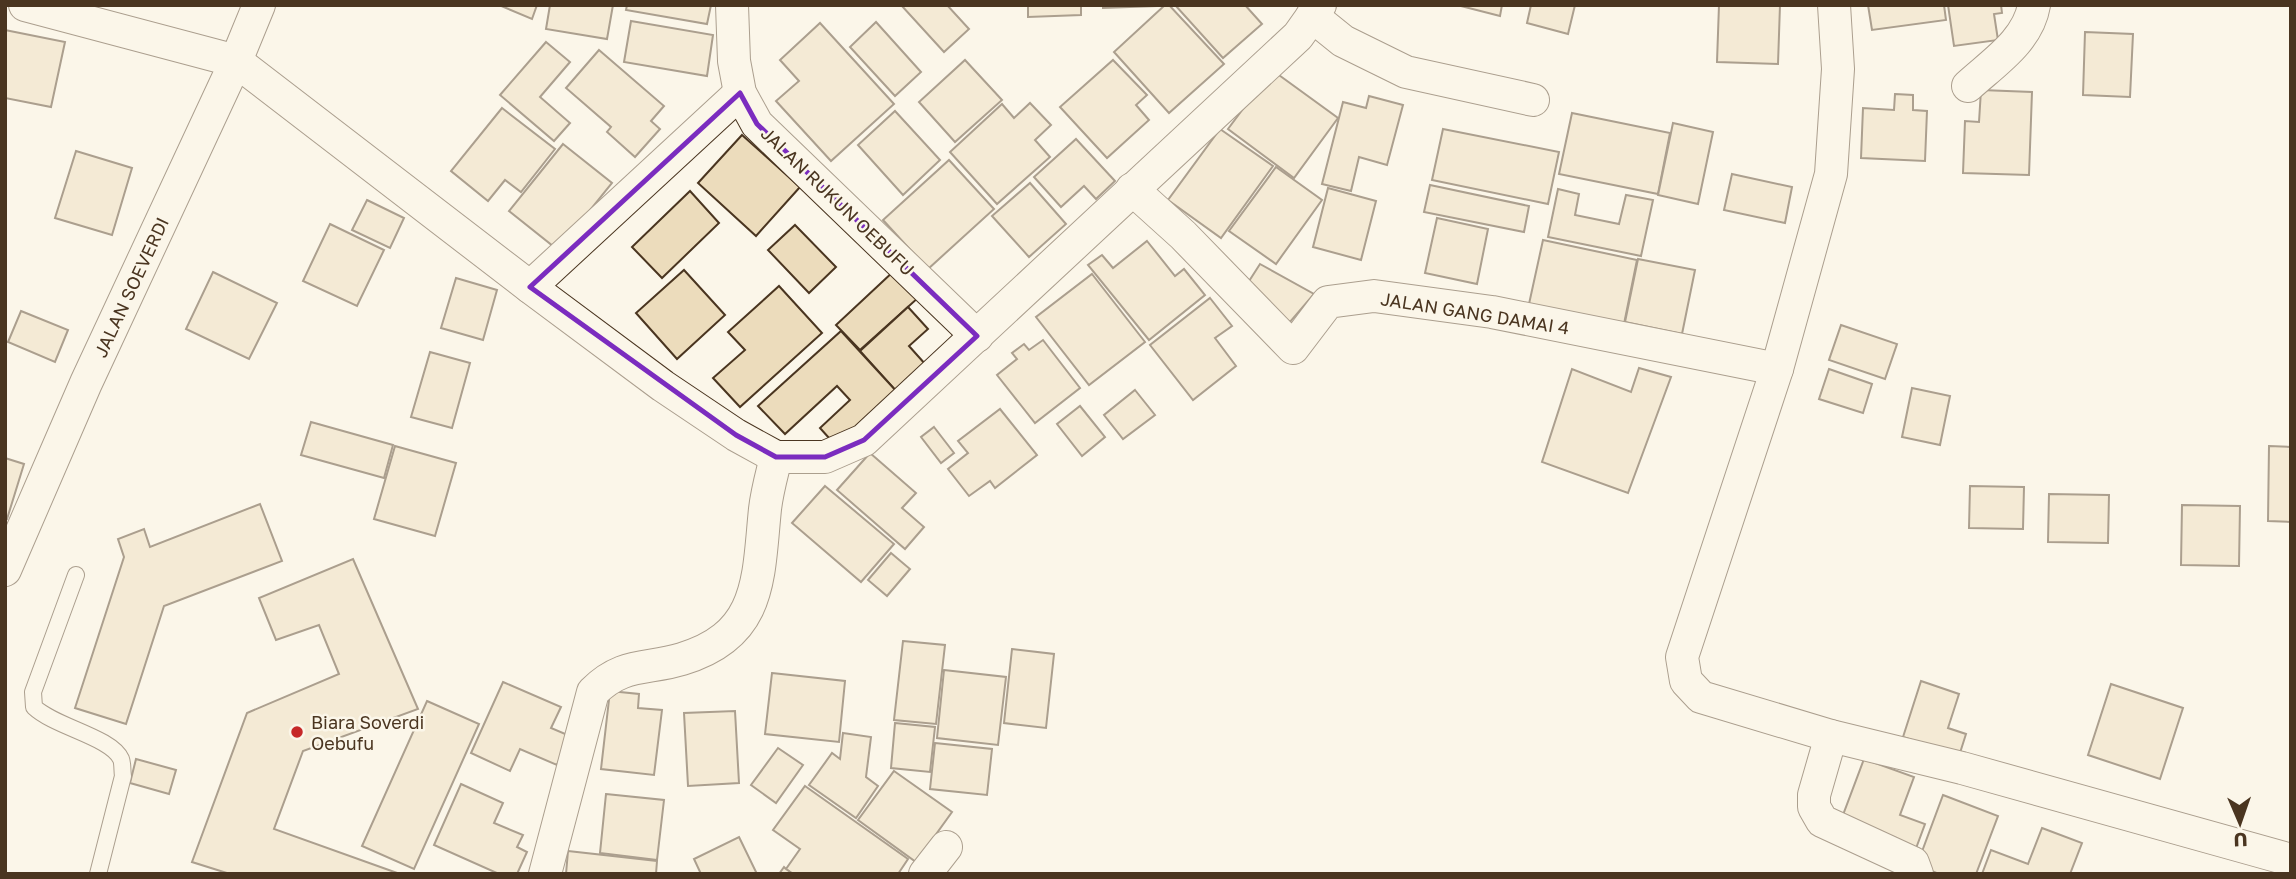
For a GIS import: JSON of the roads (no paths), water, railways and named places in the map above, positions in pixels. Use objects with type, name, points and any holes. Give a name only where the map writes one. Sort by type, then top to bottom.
[{"type":"street","points":[[25,5],[236,61],[663,386],[736,435],[776,457],[825,457],[864,440],[1298,36],[1316,11],[1343,41],[1406,72],[1534,100]]},
{"type":"street","name":"JALAN SOEVERDI","points":[[5,570],[86,383],[236,61],[259,5]]},
{"type":"street","name":"JALAN RUKUN OEBUFU","points":[[732,5],[734,61],[740,93],[757,124],[977,336]]},
{"type":"street","points":[[1834,5],[1838,69],[1831,174],[1777,369],[1682,656],[1686,681],[1701,697],[1830,736],[1962,768],[2291,860]]},
{"type":"street","points":[[1968,86],[2022,36],[2032,21],[2034,5]]},
{"type":"street","points":[[530,287],[740,93]]},
{"type":"street","name":"JALAN GANG DAMAI 4","points":[[1132,190],[1183,235],[1293,348],[1328,302],[1374,296],[1492,312],[1777,369]]},
{"type":"street","points":[[545,874],[593,692],[603,682],[634,667],[678,660],[707,651],[735,627],[754,597],[762,555],[769,485],[776,457]]},
{"type":"street","points":[[1830,736],[1814,795],[1814,807],[1822,821],[1913,863],[1917,874]]},
{"type":"street","points":[[925,874],[946,847]]},
{"type":"lane","points":[[76,575],[33,692],[34,707],[45,717],[112,747],[122,761],[122,776],[98,874]]},
{"type":"place","name":"Biara Soverdi Oebufu","points":[[297,732]]}]
